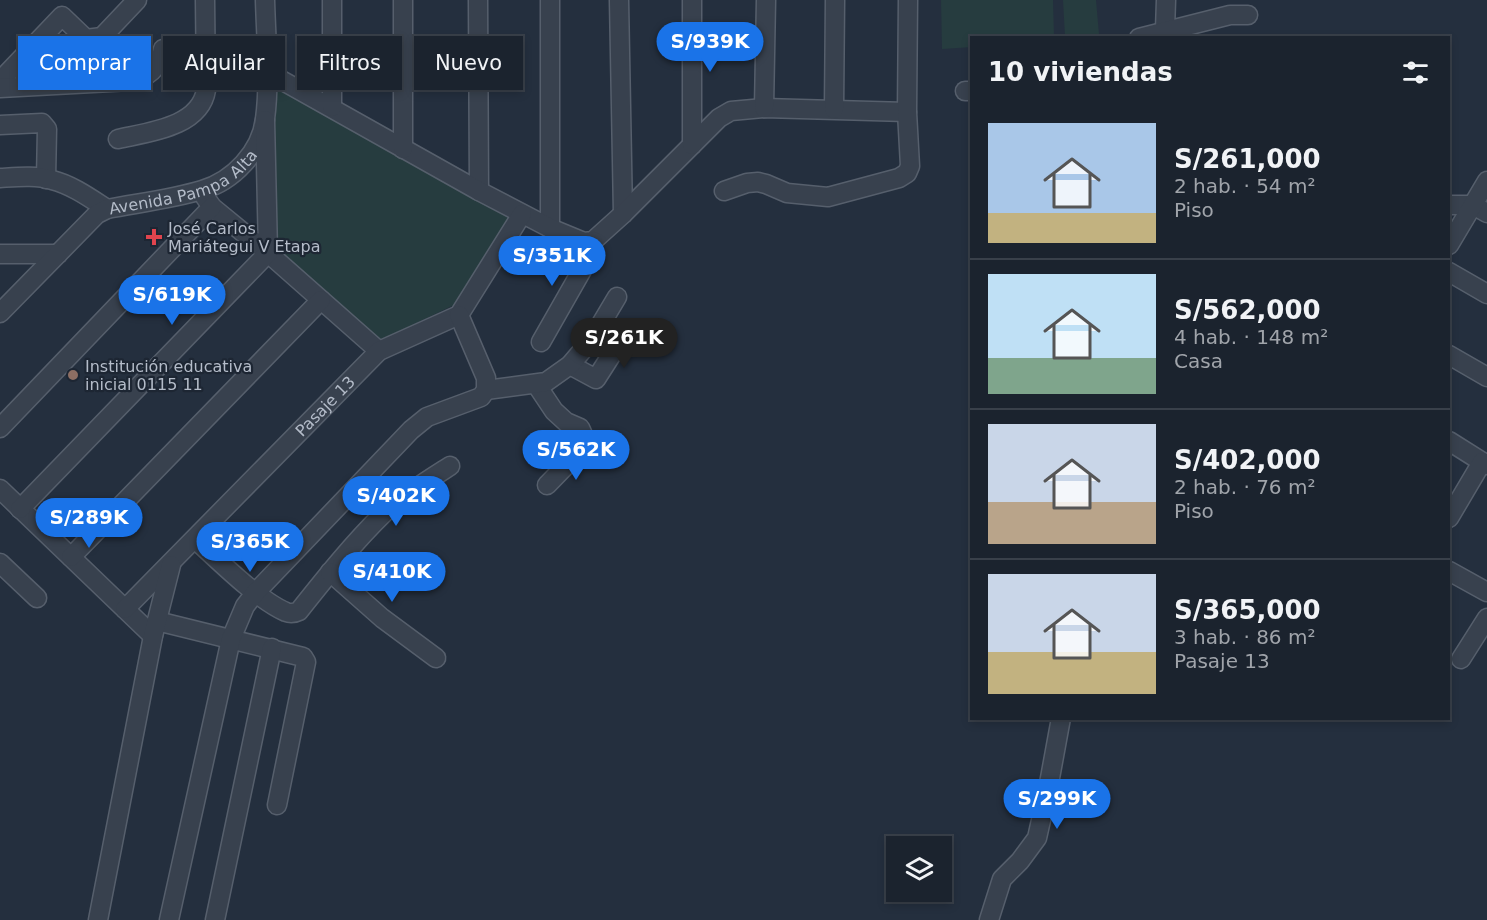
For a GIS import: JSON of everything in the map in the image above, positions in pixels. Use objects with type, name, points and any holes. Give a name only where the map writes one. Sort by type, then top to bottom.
[{"type":"street","points":[[0,81],[63,16],[86,39],[102,37],[136,0]]},
{"type":"street","points":[[205,0],[206,36]]},
{"type":"street","name":"Avenida Pampa Alta","points":[[265,0],[266,36]]},
{"type":"street","points":[[332,0],[332,107]]},
{"type":"street","points":[[403,149],[404,0]]},
{"type":"street","points":[[478,0],[479,191]]},
{"type":"street","points":[[550,0],[550,228]]},
{"type":"street","points":[[619,0],[623,214]]},
{"type":"street","points":[[692,0],[692,145]]},
{"type":"street","points":[[764,108],[765,0]]},
{"type":"street","points":[[834,109],[835,0]]},
{"type":"street","points":[[724,191],[747,183],[758,182],[801,196],[828,196],[899,178],[907,173],[910,166],[907,112],[908,0]]},
{"type":"street","points":[[1165,30],[1166,0]]},
{"type":"street","points":[[1146,36],[1230,15],[1248,15]]},
{"type":"street","points":[[151,72],[163,56]]},
{"type":"street","points":[[13,66],[18,72]]},
{"type":"street","points":[[285,80],[479,191],[550,228],[584,242],[593,241],[719,118],[731,111],[764,108],[907,112]]},
{"type":"street","points":[[0,88],[18,87]]},
{"type":"street","points":[[118,139],[168,126],[190,116],[200,108],[205,98],[205,90]]},
{"type":"street","name":"Avenida Pampa Alta","points":[[0,313],[98,214],[107,209],[201,190],[224,181],[241,167],[256,146],[265,120],[266,90]]},
{"type":"street","points":[[20,509],[268,253],[265,120]]},
{"type":"street","points":[[0,125],[42,123],[45,125],[47,129],[46,179]]},
{"type":"street","points":[[0,178],[46,179],[70,186],[107,209]]},
{"type":"street","points":[[1450,243],[1480,209],[1487,181]]},
{"type":"street","points":[[201,190],[212,207],[379,351]]},
{"type":"street","points":[[1450,205],[1480,209]]},
{"type":"street","points":[[0,428],[212,207]]},
{"type":"street","points":[[169,920],[231,639],[245,606],[255,592],[411,430],[427,417],[481,397],[486,390],[486,378],[459,315],[522,214]]},
{"type":"street","points":[[541,342],[590,256],[593,241]]},
{"type":"street","points":[[0,254],[58,254]]},
{"type":"street","points":[[1450,273],[1487,294]]},
{"type":"street","points":[[486,390],[546,382],[570,364],[592,339],[617,297]]},
{"type":"street","points":[[71,557],[321,300]]},
{"type":"street","name":"Pasaje 13","points":[[125,609],[379,351],[459,315]]},
{"type":"street","points":[[570,364],[596,379],[621,340]]},
{"type":"street","points":[[1450,356],[1487,377]]},
{"type":"street","points":[[536,384],[554,411],[566,422],[580,428],[584,437],[579,453],[547,485]]},
{"type":"street","points":[[1450,442],[1485,464],[1450,516]]},
{"type":"street","points":[[195,540],[255,592],[287,612],[293,613],[299,611],[330,572],[386,512],[418,486],[450,466]]},
{"type":"street","points":[[0,489],[125,609],[155,628],[231,639],[303,657],[306,662],[277,806]]},
{"type":"street","points":[[0,563],[37,598]]},
{"type":"street","points":[[98,920],[155,628],[171,563]]},
{"type":"street","points":[[330,572],[382,618],[436,658]]},
{"type":"street","points":[[1450,572],[1487,592]]},
{"type":"street","points":[[1461,659],[1487,618]]},
{"type":"street","points":[[214,920],[272,648]]},
{"type":"street","points":[[989,920],[1002,879],[1020,861],[1037,838],[1061,720]]},
{"type":"green space","points":[[941,0],[1053,0],[1054,36],[970,36],[970,47],[942,49]]},
{"type":"green space","points":[[1063,0],[1096,0],[1099,34],[1065,36]]},
{"type":"green space","points":[[285,86],[511,215],[456,304],[381,340],[270,248],[270,90],[285,90]]},
{"type":"place","name":"José Carlos Mariátegui V Etapa","points":[[154,237]]},
{"type":"place","name":"Institución educativa inicial 0115 11","points":[[73,375]]}]
